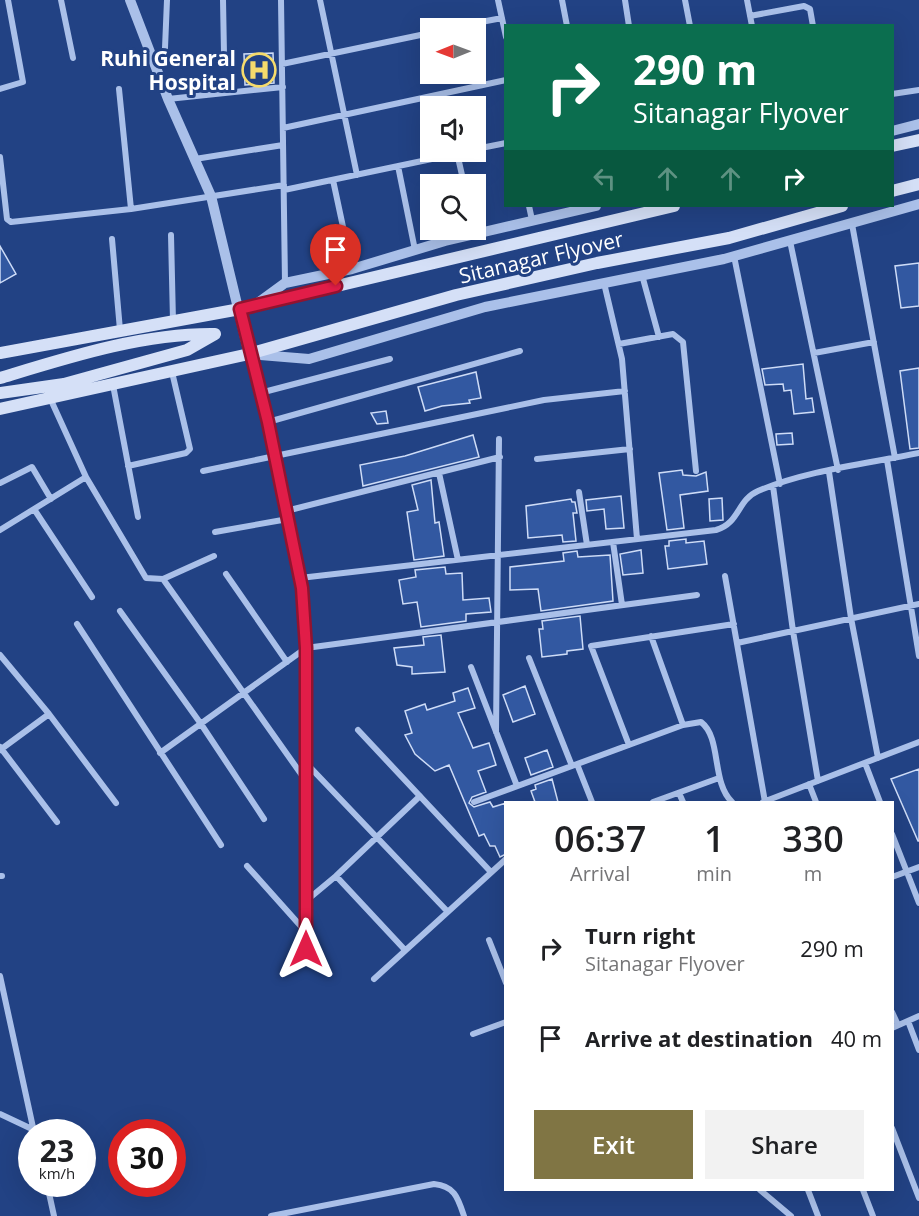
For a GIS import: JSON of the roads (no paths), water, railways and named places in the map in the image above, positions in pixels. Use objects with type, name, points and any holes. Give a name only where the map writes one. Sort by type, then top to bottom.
[{"type":"main road","points":[[894,146],[919,140]]},
{"type":"main road","points":[[894,190],[919,184]]},
{"type":"main road","name":"Sitanagar Flyover","points":[[0,353],[240,309],[670,207]]},
{"type":"main road","name":"Sitanagar Flyover","points":[[0,409],[249,354],[456,295],[597,263],[729,238],[838,207]]},
{"type":"main road","points":[[0,378],[56,361],[169,335],[215,334],[187,350],[64,384],[0,393]]},
{"type":"street","points":[[0,89],[23,82],[8,0]]},
{"type":"street","points":[[61,0],[73,58]]},
{"type":"street","points":[[130,0],[168,99],[211,196],[268,422],[300,578],[306,648],[306,949]]},
{"type":"street","points":[[157,72],[165,48],[167,0]]},
{"type":"street","points":[[223,0],[224,54]]},
{"type":"street","points":[[281,0],[285,283]]},
{"type":"street","points":[[320,0],[357,175]]},
{"type":"street","points":[[498,0],[504,28]]},
{"type":"street","points":[[562,0],[567,24]]},
{"type":"street","points":[[625,0],[630,24]]},
{"type":"street","points":[[685,0],[690,24]]},
{"type":"street","points":[[747,0],[752,24]]},
{"type":"street","points":[[750,16],[804,6],[810,9],[813,24]]},
{"type":"street","points":[[486,21],[502,18]]},
{"type":"street","points":[[282,64],[420,35]]},
{"type":"street","points":[[283,128],[504,80]]},
{"type":"street","points":[[168,99],[283,87]]},
{"type":"street","points":[[119,89],[131,209]]},
{"type":"street","points":[[894,94],[919,90]]},
{"type":"street","points":[[894,130],[919,124]]},
{"type":"street","points":[[486,147],[504,143]]},
{"type":"street","points":[[195,159],[284,146]]},
{"type":"street","points":[[0,157],[9,222],[131,209],[211,196],[284,188],[420,161]]},
{"type":"street","points":[[398,166],[415,250]]},
{"type":"street","points":[[333,180],[352,269]]},
{"type":"street","points":[[249,354],[309,359],[485,307],[734,256],[919,204]]},
{"type":"street","points":[[529,207],[532,220]]},
{"type":"street","points":[[486,230],[591,207]]},
{"type":"street","points":[[852,224],[895,458]]},
{"type":"street","points":[[171,235],[173,323]]},
{"type":"street","points":[[112,239],[120,330]]},
{"type":"street","points":[[254,305],[285,283],[352,269],[448,240]]},
{"type":"street","points":[[790,241],[838,470]]},
{"type":"street","points":[[734,256],[776,485],[793,631],[818,781]]},
{"type":"street","points":[[642,275],[659,337]]},
{"type":"street","points":[[604,283],[619,344],[637,539]]},
{"type":"street","points":[[619,344],[673,334],[682,342],[696,471]]},
{"type":"street","points":[[814,353],[874,342]]},
{"type":"street","points":[[268,422],[520,351]]},
{"type":"street","points":[[260,393],[390,359]]},
{"type":"street","points":[[128,466],[186,453],[190,449],[172,372]]},
{"type":"street","points":[[113,385],[138,517]]},
{"type":"street","points":[[203,471],[544,400],[625,391]]},
{"type":"street","points":[[50,398],[86,477],[146,578],[163,579],[214,556]]},
{"type":"street","points":[[496,732],[499,439]]},
{"type":"street","points":[[537,459],[630,450]]},
{"type":"street","points":[[300,578],[613,542],[727,526],[745,500],[755,492],[838,470],[919,453]]},
{"type":"street","points":[[286,511],[501,457]]},
{"type":"street","points":[[887,460],[919,656]]},
{"type":"street","points":[[0,483],[32,467],[51,499]]},
{"type":"street","points":[[830,472],[851,618],[878,758]]},
{"type":"street","points":[[440,473],[458,560]]},
{"type":"street","points":[[0,530],[86,477]]},
{"type":"street","points":[[579,492],[586,545]]},
{"type":"street","points":[[34,509],[92,597]]},
{"type":"street","points":[[215,532],[288,519]]},
{"type":"street","points":[[613,542],[622,605]]},
{"type":"street","points":[[226,574],[287,662]]},
{"type":"street","points":[[725,576],[764,801]]},
{"type":"street","points":[[163,579],[306,781]]},
{"type":"street","points":[[160,753],[306,648],[697,596]]},
{"type":"street","points":[[737,643],[919,604]]},
{"type":"street","points":[[120,611],[201,724],[264,819]]},
{"type":"street","points":[[77,624],[221,845]]},
{"type":"street","points":[[629,745],[591,646],[734,624]]},
{"type":"street","points":[[651,636],[683,725]]},
{"type":"street","points":[[0,655],[49,714],[117,803]]},
{"type":"street","points":[[529,658],[592,801]]},
{"type":"street","points":[[471,668],[517,786]]},
{"type":"street","points":[[49,714],[1,749],[57,822]]},
{"type":"street","points":[[474,802],[683,725],[701,722],[706,725],[725,796],[731,801]]},
{"type":"street","points":[[358,730],[490,871]]},
{"type":"street","points":[[766,801],[919,742]]},
{"type":"street","points":[[306,763],[447,911]]},
{"type":"street","points":[[865,763],[880,801]]},
{"type":"street","points":[[656,801],[719,778]]},
{"type":"street","points":[[809,784],[816,801]]},
{"type":"street","points":[[679,793],[683,801]]},
{"type":"street","points":[[306,901],[336,876],[420,796]]},
{"type":"street","points":[[894,839],[919,903]]},
{"type":"street","points":[[374,979],[504,860]]},
{"type":"street","points":[[247,866],[306,932]]},
{"type":"street","points":[[894,876],[919,867]]},
{"type":"street","points":[[336,876],[405,950]]},
{"type":"street","points":[[489,940],[504,979]]},
{"type":"street","points":[[0,976],[31,1119]]},
{"type":"street","points":[[895,1027],[919,1016]]},
{"type":"street","points":[[908,1021],[919,1050]]},
{"type":"street","points":[[473,1034],[504,1023]]},
{"type":"street","points":[[0,1114],[18,1123]]},
{"type":"street","points":[[894,1133],[919,1198]]},
{"type":"street","points":[[271,1216],[434,1184],[444,1185],[454,1191],[464,1216]]},
{"type":"street","points":[[761,1191],[791,1216]]},
{"type":"street","points":[[808,1191],[818,1216]]},
{"type":"street","points":[[863,1191],[873,1216]]},
{"type":"street","points":[[50,1197],[54,1216]]},
{"type":"place","name":"Ruhi General Hospital","points":[[259,70]]}]
